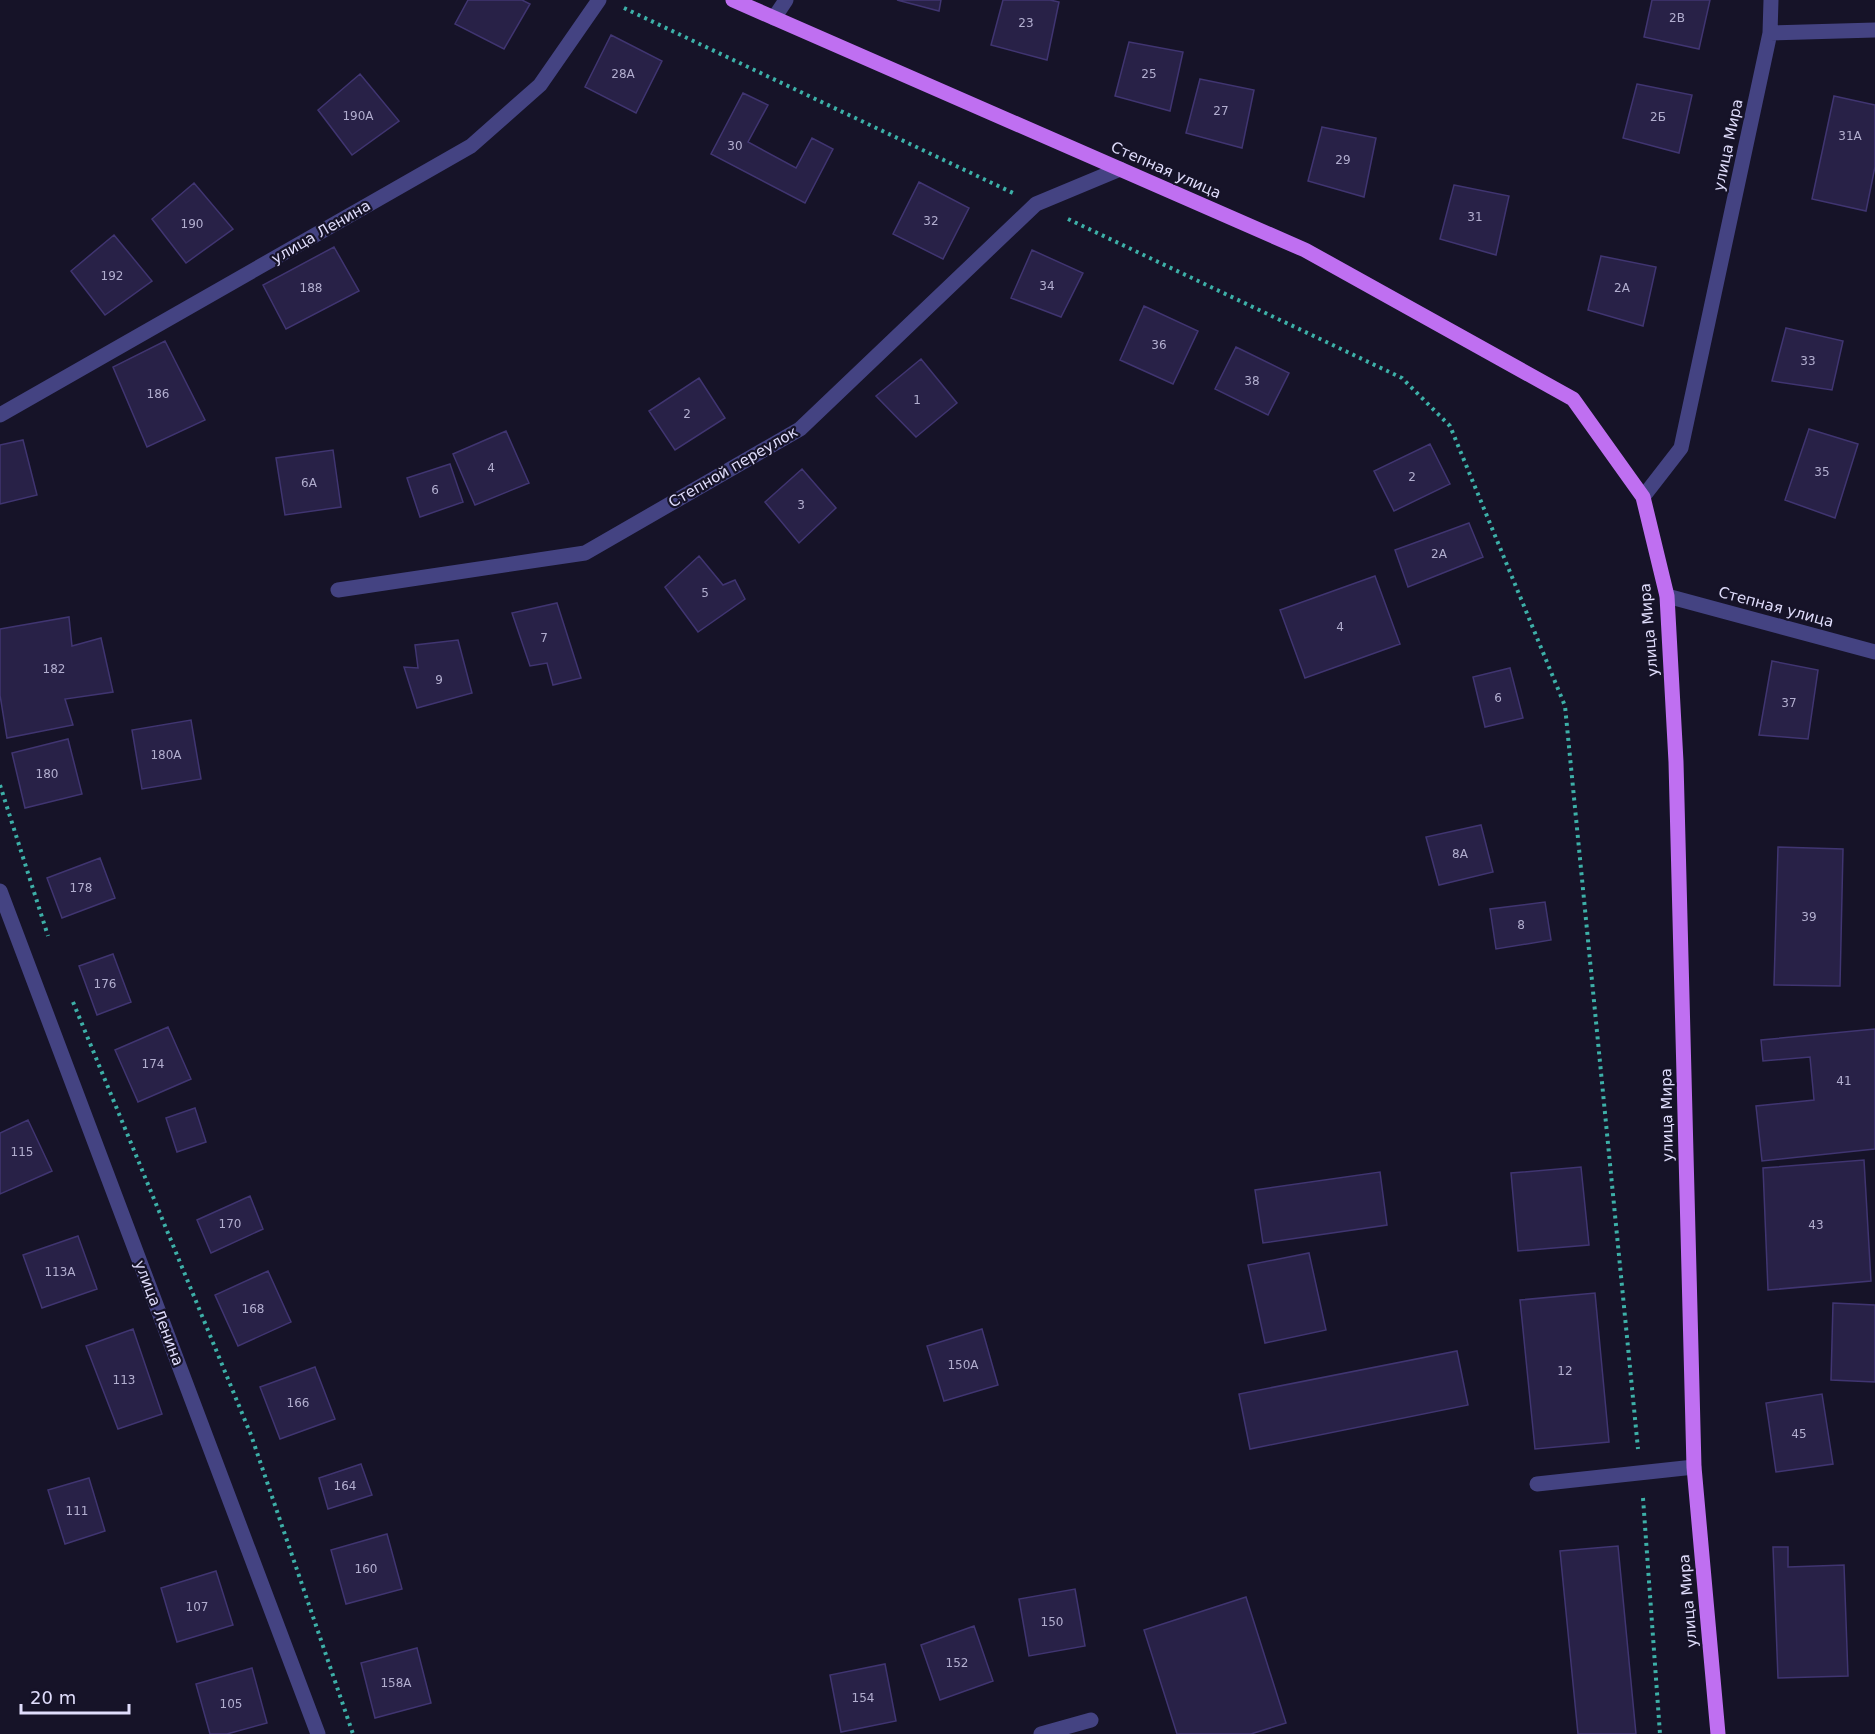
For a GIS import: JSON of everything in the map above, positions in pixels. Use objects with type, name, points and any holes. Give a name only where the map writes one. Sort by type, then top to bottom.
[{"type":"main road","name":"Степная улица","points":[[733,0],[1305,250],[1573,399]]},
{"type":"main road","name":"улица Мира","points":[[1573,399],[1643,497],[1667,596],[1676,762],[1694,1467],[1718,1734]]},
{"type":"street","name":"улица Ленина","points":[[0,415],[471,146],[540,85],[599,0]]},
{"type":"street","points":[[774,18],[786,0]]},
{"type":"street","name":"улица Мира","points":[[1643,497],[1681,448],[1770,33],[1771,0]]},
{"type":"street","points":[[1770,33],[1875,30]]},
{"type":"street","name":"Степной переулок","points":[[338,590],[585,553],[800,429],[1036,204],[1120,169]]},
{"type":"street","name":"Степная улица","points":[[1667,596],[1875,652]]},
{"type":"street","name":"улица Ленина","points":[[0,891],[318,1734]]},
{"type":"street","points":[[1537,1484],[1694,1467]]},
{"type":"street","points":[[1041,1734],[1091,1720]]},
{"type":"path","points":[[618,5],[1402,378],[1450,426],[1565,706],[1641,1473],[1660,1734]]},
{"type":"path","points":[[0,785],[49,939]]},
{"type":"path","points":[[69,994],[251,1435],[353,1734]]},
{"type":"building","points":[[468,0],[522,0],[530,4],[504,49],[455,24]]},
{"type":"building","points":[[897,0],[941,0],[939,11]]},
{"type":"building","points":[[1003,0],[1059,2],[1047,60],[991,45]]},
{"type":"building","points":[[1652,0],[1710,0],[1699,49],[1644,37]]},
{"type":"building","points":[[611,35],[662,61],[636,113],[585,87]]},
{"type":"building","points":[[1129,42],[1183,52],[1170,111],[1115,96]]},
{"type":"building","points":[[360,74],[399,121],[352,155],[318,110]]},
{"type":"building","points":[[1200,79],[1254,90],[1242,148],[1186,133]]},
{"type":"building","points":[[1637,84],[1692,95],[1679,153],[1623,138]]},
{"type":"building","points":[[743,93],[768,105],[748,142],[796,168],[812,138],[833,149],[805,203],[711,154]]},
{"type":"building","points":[[1834,96],[1875,105],[1875,167],[1866,211],[1812,199]]},
{"type":"building","points":[[1322,127],[1376,138],[1364,197],[1308,181]]},
{"type":"building","points":[[919,182],[969,208],[943,259],[893,234]]},
{"type":"building","points":[[194,183],[233,229],[186,263],[152,219]]},
{"type":"building","points":[[1454,185],[1509,196],[1496,255],[1440,239]]},
{"type":"building","points":[[114,235],[152,281],[105,315],[71,271]]},
{"type":"building","points":[[334,247],[359,291],[286,329],[263,285]]},
{"type":"building","points":[[1032,250],[1083,273],[1061,317],[1011,298]]},
{"type":"building","points":[[1601,256],[1656,267],[1643,326],[1588,310]]},
{"type":"building","points":[[1144,306],[1198,331],[1173,384],[1120,360]]},
{"type":"building","points":[[1786,328],[1843,341],[1832,390],[1772,381]]},
{"type":"building","points":[[165,341],[205,420],[147,447],[113,367]]},
{"type":"building","points":[[1236,347],[1289,373],[1268,415],[1215,389]]},
{"type":"building","points":[[921,359],[957,403],[916,437],[876,396]]},
{"type":"building","points":[[699,378],[725,418],[675,450],[649,411]]},
{"type":"building","points":[[1809,429],[1858,444],[1835,518],[1785,500]]},
{"type":"building","points":[[506,431],[529,483],[475,505],[453,454]]},
{"type":"building","points":[[23,440],[37,495],[0,504],[0,445]]},
{"type":"building","points":[[1430,444],[1450,484],[1394,511],[1374,471]]},
{"type":"building","points":[[333,450],[341,507],[285,515],[276,458]]},
{"type":"building","points":[[450,464],[463,502],[420,517],[407,478]]},
{"type":"building","points":[[802,469],[836,508],[799,543],[765,502]]},
{"type":"building","points":[[1469,523],[1483,557],[1408,587],[1395,550]]},
{"type":"building","points":[[699,556],[723,585],[735,580],[745,599],[698,632],[665,587]]},
{"type":"building","points":[[1375,576],[1400,644],[1305,678],[1280,610]]},
{"type":"building","points":[[557,603],[581,678],[553,685],[547,663],[530,666],[512,613]]},
{"type":"building","points":[[69,617],[72,646],[101,638],[113,692],[65,699],[73,725],[7,738],[0,695],[0,629]]},
{"type":"building","points":[[458,640],[472,693],[417,708],[404,667],[418,668],[415,645]]},
{"type":"building","points":[[1772,661],[1818,670],[1808,739],[1759,735]]},
{"type":"building","points":[[1510,668],[1523,718],[1485,727],[1473,677]]},
{"type":"building","points":[[191,720],[201,779],[142,789],[132,730]]},
{"type":"building","points":[[68,739],[82,794],[25,808],[12,753]]},
{"type":"building","points":[[1481,825],[1493,872],[1439,885],[1426,837]]},
{"type":"building","points":[[1778,847],[1843,849],[1840,986],[1774,985]]},
{"type":"building","points":[[100,858],[115,898],[62,918],[47,878]]},
{"type":"building","points":[[1545,902],[1551,940],[1496,949],[1490,909]]},
{"type":"building","points":[[113,954],[131,1002],[97,1015],[79,966]]},
{"type":"building","points":[[168,1027],[191,1079],[138,1102],[115,1050]]},
{"type":"building","points":[[1875,1029],[1875,1149],[1762,1161],[1756,1106],[1814,1100],[1810,1057],[1763,1061],[1761,1040]]},
{"type":"building","points":[[195,1108],[206,1142],[177,1152],[166,1118]]},
{"type":"building","points":[[28,1120],[52,1171],[0,1194],[0,1133]]},
{"type":"building","points":[[1864,1160],[1871,1281],[1768,1290],[1763,1168]]},
{"type":"building","points":[[1581,1167],[1589,1245],[1518,1251],[1511,1173]]},
{"type":"building","points":[[1380,1172],[1387,1225],[1263,1243],[1255,1190]]},
{"type":"building","points":[[250,1196],[263,1229],[211,1253],[197,1220]]},
{"type":"building","points":[[78,1236],[97,1289],[42,1308],[23,1255]]},
{"type":"building","points":[[1309,1253],[1326,1330],[1265,1343],[1248,1265]]},
{"type":"building","points":[[268,1271],[291,1322],[238,1346],[215,1295]]},
{"type":"building","points":[[1595,1293],[1609,1442],[1535,1449],[1520,1300]]},
{"type":"building","points":[[1833,1303],[1875,1305],[1875,1382],[1831,1380]]},
{"type":"building","points":[[133,1329],[162,1414],[118,1429],[86,1346]]},
{"type":"building","points":[[982,1329],[998,1385],[944,1401],[927,1346]]},
{"type":"building","points":[[1457,1351],[1468,1405],[1250,1449],[1239,1394]]},
{"type":"building","points":[[315,1367],[335,1419],[280,1439],[260,1387]]},
{"type":"building","points":[[1822,1394],[1833,1464],[1776,1472],[1766,1403]]},
{"type":"building","points":[[361,1464],[372,1495],[328,1509],[319,1478]]},
{"type":"building","points":[[89,1478],[105,1531],[65,1544],[48,1490]]},
{"type":"building","points":[[387,1534],[402,1589],[346,1604],[331,1550]]},
{"type":"building","points":[[1618,1546],[1636,1734],[1578,1734],[1560,1551]]},
{"type":"building","points":[[1773,1547],[1788,1547],[1788,1567],[1844,1565],[1848,1676],[1778,1678]]},
{"type":"building","points":[[216,1571],[233,1625],[177,1642],[161,1588]]},
{"type":"building","points":[[1075,1589],[1085,1646],[1029,1656],[1019,1599]]},
{"type":"building","points":[[1246,1597],[1286,1723],[1251,1734],[1177,1734],[1144,1630]]},
{"type":"building","points":[[974,1626],[993,1681],[940,1700],[921,1645]]},
{"type":"building","points":[[417,1648],[431,1703],[375,1718],[361,1663]]},
{"type":"building","points":[[885,1664],[896,1721],[841,1732],[830,1675]]},
{"type":"building","points":[[252,1668],[267,1723],[227,1734],[210,1734],[196,1684]]}]
